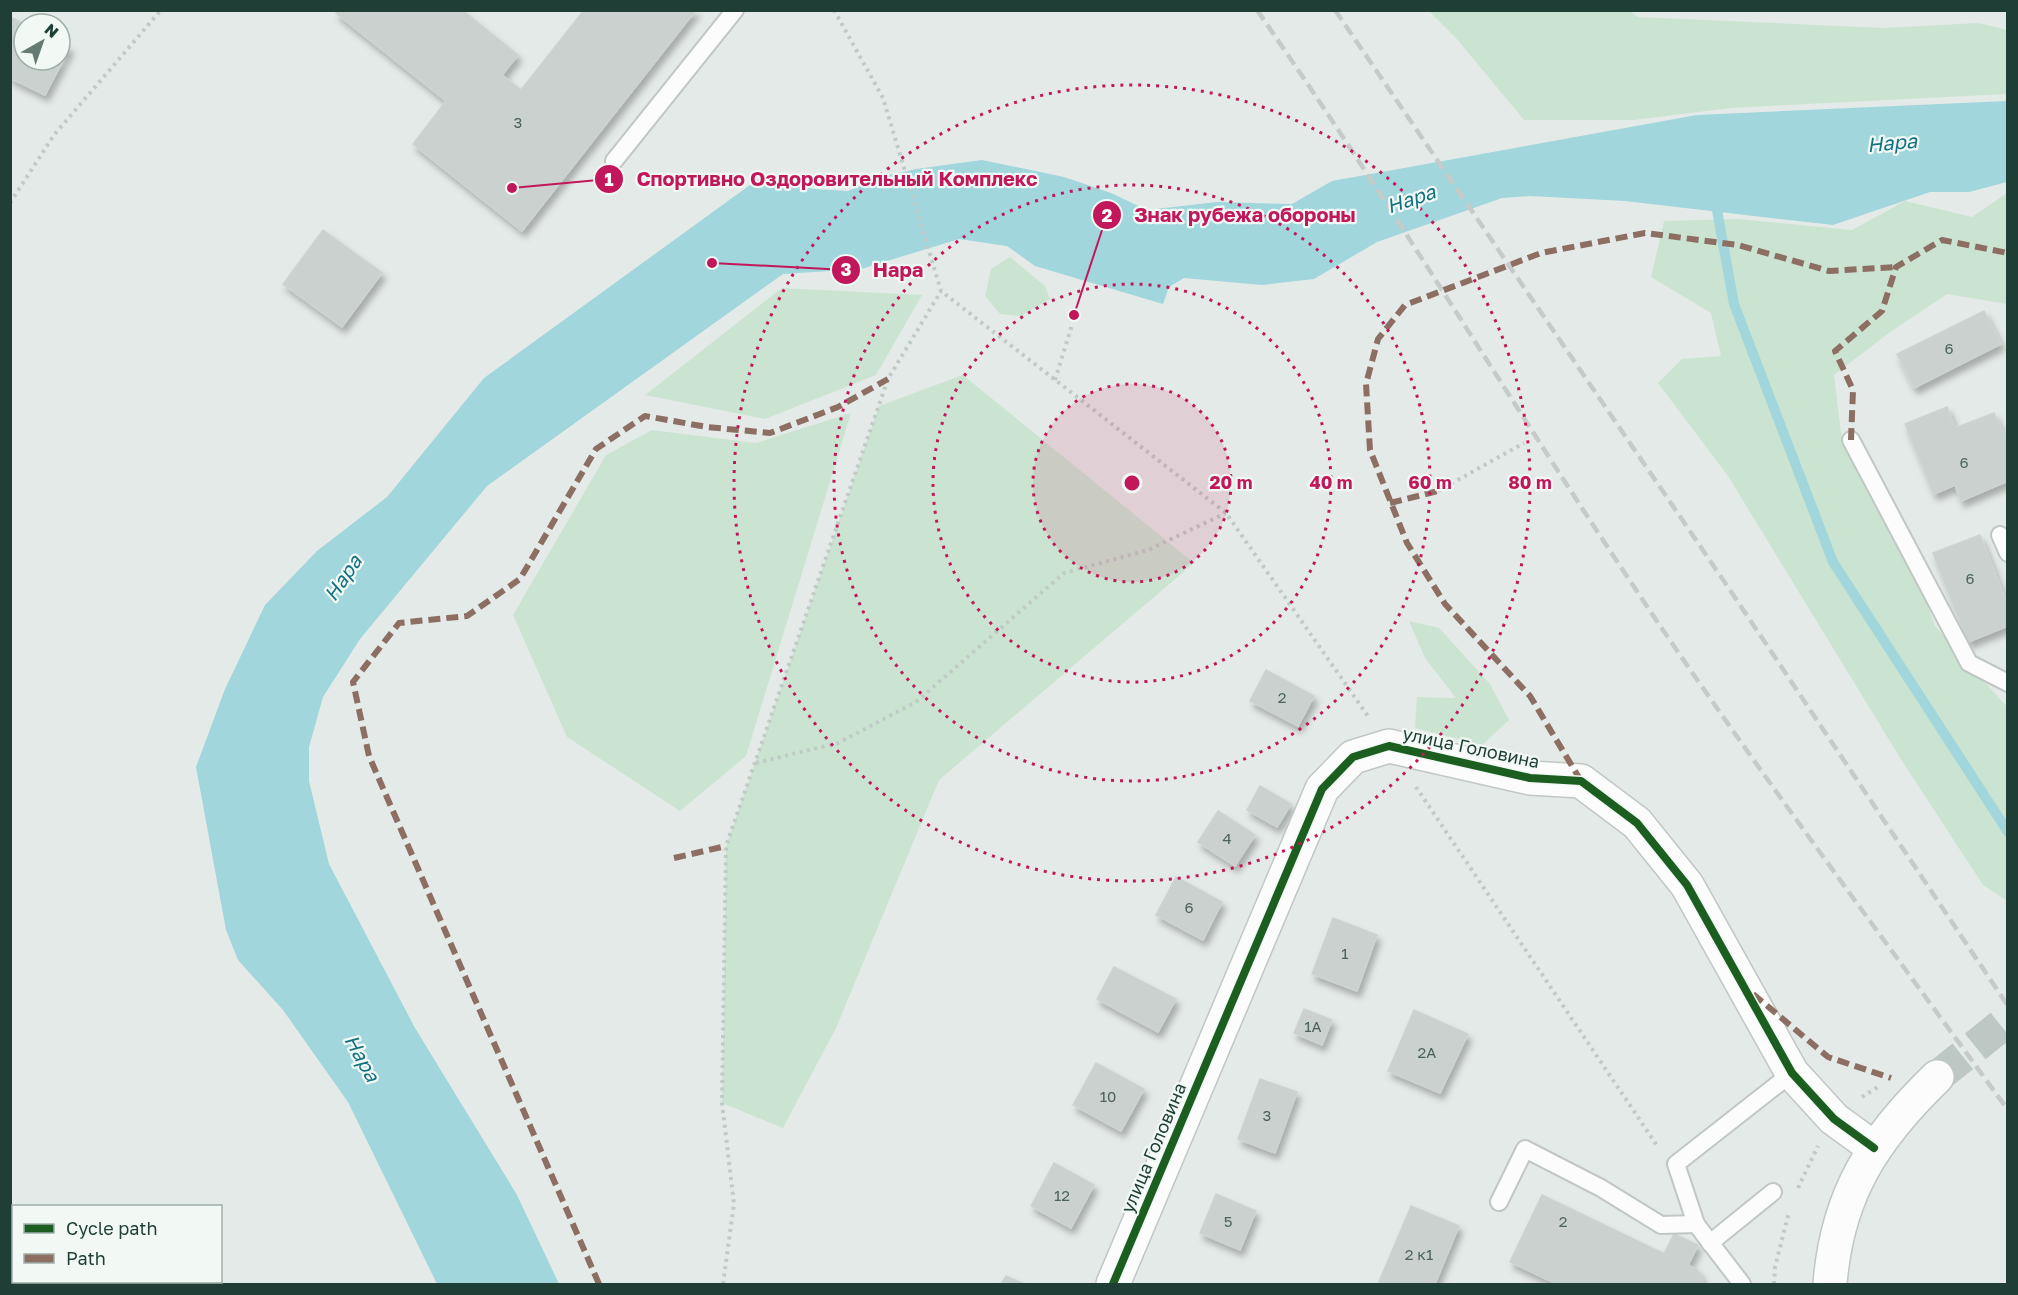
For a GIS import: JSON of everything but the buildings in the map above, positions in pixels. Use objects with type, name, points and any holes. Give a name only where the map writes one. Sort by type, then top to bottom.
[{"type":"street","name":"улица Головина","points":[[1113,1284],[1322,789],[1353,757],[1389,746],[1530,778],[1581,781],[1637,823],[1687,885],[1792,1073],[1834,1119],[1874,1148]]},
{"type":"street","points":[[1830,1284],[1834,1247],[1862,1167],[1897,1118],[1937,1077]]},
{"type":"lane","points":[[614,161],[735,10]]},
{"type":"lane","points":[[1851,440],[1969,663],[2007,683]]},
{"type":"lane","points":[[2000,535],[2007,553]]},
{"type":"lane","points":[[1742,1284],[1696,1224],[1676,1164],[1792,1073]]},
{"type":"lane","points":[[1498,1202],[1525,1149],[1601,1188],[1661,1225],[1696,1224]]},
{"type":"lane","points":[[1710,1243],[1773,1192]]},
{"type":"path","points":[[10,204],[54,135],[161,10]]},
{"type":"path","points":[[723,1284],[734,1204],[722,1103],[726,846],[888,379],[941,291],[883,98],[834,10]]},
{"type":"path","points":[[1054,380],[1072,325]]},
{"type":"path","points":[[1438,491],[1524,442]]},
{"type":"path","points":[[755,763],[838,743],[916,702],[1064,573],[1148,550],[1226,513]]},
{"type":"green space","points":[[1429,11],[1630,11],[1638,17],[1884,28],[1978,23],[2007,30],[2007,94],[1731,108],[1634,120],[1524,120],[1456,38]]},
{"type":"green space","points":[[2007,193],[2007,304],[1947,294],[1889,333],[1834,375],[1842,441],[1894,505],[1935,626],[2007,707],[2007,901],[1983,885],[1902,761],[1728,476],[1658,383],[1682,359],[1721,356],[1711,313],[1651,277],[1664,221],[1738,219],[1852,230],[1905,201],[1972,217]]},
{"type":"green space","points":[[1010,257],[1045,286],[1050,299],[1021,316],[1000,314],[985,296],[991,269]]},
{"type":"green space","points":[[782,288],[922,295],[876,375],[765,419],[645,395]]},
{"type":"green space","points":[[963,375],[1194,563],[939,780],[836,1028],[783,1128],[722,1103],[726,846],[879,406]]},
{"type":"green space","points":[[851,413],[746,756],[680,811],[567,737],[513,615],[606,455],[652,430],[756,443]]},
{"type":"green space","points":[[1409,621],[1439,628],[1490,684],[1509,720],[1482,745],[1415,728],[1417,697],[1456,698],[1425,658]]},
{"type":"water","points":[[2007,101],[2007,182],[1969,192],[1930,192],[1833,225],[1625,201],[1530,196],[1502,198],[1377,242],[1314,279],[1262,285],[1184,278],[1169,287],[1163,304],[1035,266],[1007,246],[959,239],[861,269],[783,274],[487,486],[360,639],[323,697],[309,747],[309,781],[329,864],[415,1028],[517,1195],[559,1284],[437,1284],[348,1102],[283,1010],[238,960],[226,930],[196,767],[225,689],[265,605],[317,551],[387,497],[484,378],[761,177],[814,189],[848,191],[884,176],[982,160],[1064,177],[1111,193],[1147,210],[1217,202],[1292,204],[1332,181],[1697,115]]},
{"type":"waterway","points":[[1715,199],[1734,304],[1833,562],[2008,832]]},
{"type":"tunnel","points":[[1937,1077],[2008,1020]]},
{"type":"railway","points":[[1257,10],[1369,177],[1641,598],[1813,843],[2008,1110]]},
{"type":"railway","points":[[1335,10],[1730,590],[2008,1006]]},
{"type":"marked path","points":[[1581,781],[1530,696],[1445,604],[1407,543],[1370,450],[1366,384],[1378,339],[1405,305],[1541,253],[1645,233],[1738,245],[1829,271],[1896,267]]},
{"type":"marked path","points":[[1851,440],[1853,390],[1835,351],[1882,311],[1896,267],[1942,240],[2008,253]]},
{"type":"marked path","points":[[599,1284],[369,756],[353,682],[399,623],[467,616],[520,579],[596,449],[645,416],[707,427],[770,433],[838,407],[888,379]]},
{"type":"marked path","points":[[1390,503],[1438,491]]},
{"type":"marked path","points":[[674,858],[726,846]]},
{"type":"marked path","points":[[1753,994],[1828,1057],[1891,1078]]},
{"type":"cycle path","points":[[1113,1284],[1322,789],[1353,757],[1389,746],[1530,778],[1581,781],[1637,823],[1687,885],[1792,1073],[1834,1119],[1874,1148]]},
{"type":"place","name":"Спортивно Оздоровительный Комплекс","points":[[512,188]]},
{"type":"place","name":"Нара","points":[[712,263]]},
{"type":"place","name":"Знак рубежа обороны","points":[[1074,315]]}]
